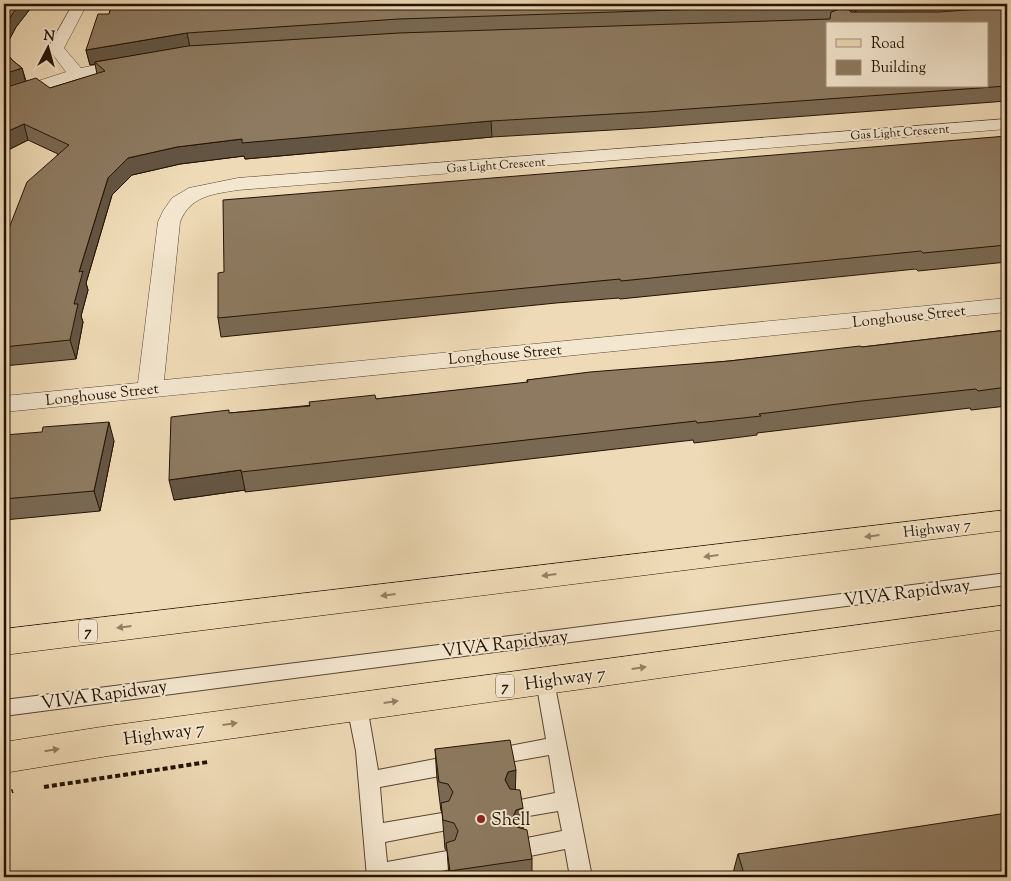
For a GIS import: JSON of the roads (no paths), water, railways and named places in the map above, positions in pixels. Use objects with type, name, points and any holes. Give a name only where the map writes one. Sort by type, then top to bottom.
[{"type":"main road","name":"Highway 7","points":[[4,642],[1007,520]]},
{"type":"main road","name":"Highway 7","points":[[4,758],[108,741],[1007,617]]},
{"type":"street","points":[[77,74],[62,58],[56,48],[59,38],[80,4]]},
{"type":"street","points":[[4,98],[77,74],[146,60]]},
{"type":"street","name":"Gas Light Crescent","points":[[150,389],[169,222],[172,210],[180,200],[206,189],[238,184],[1007,124]]},
{"type":"street","name":"Longhouse Street","points":[[4,404],[816,326],[1007,305]]},
{"type":"lane","name":"VIVA Rapidway","points":[[4,708],[1007,579]]},
{"type":"lane","points":[[544,681],[581,877]]},
{"type":"lane","points":[[357,706],[369,780],[378,876],[446,861]]},
{"type":"lane","points":[[369,780],[556,745]]},
{"type":"lane","points":[[517,809],[566,800]]},
{"type":"lane","points":[[374,834],[442,822]]},
{"type":"lane","points":[[524,847],[574,838]]},
{"type":"place","name":"Shell","points":[[481,819]]}]
